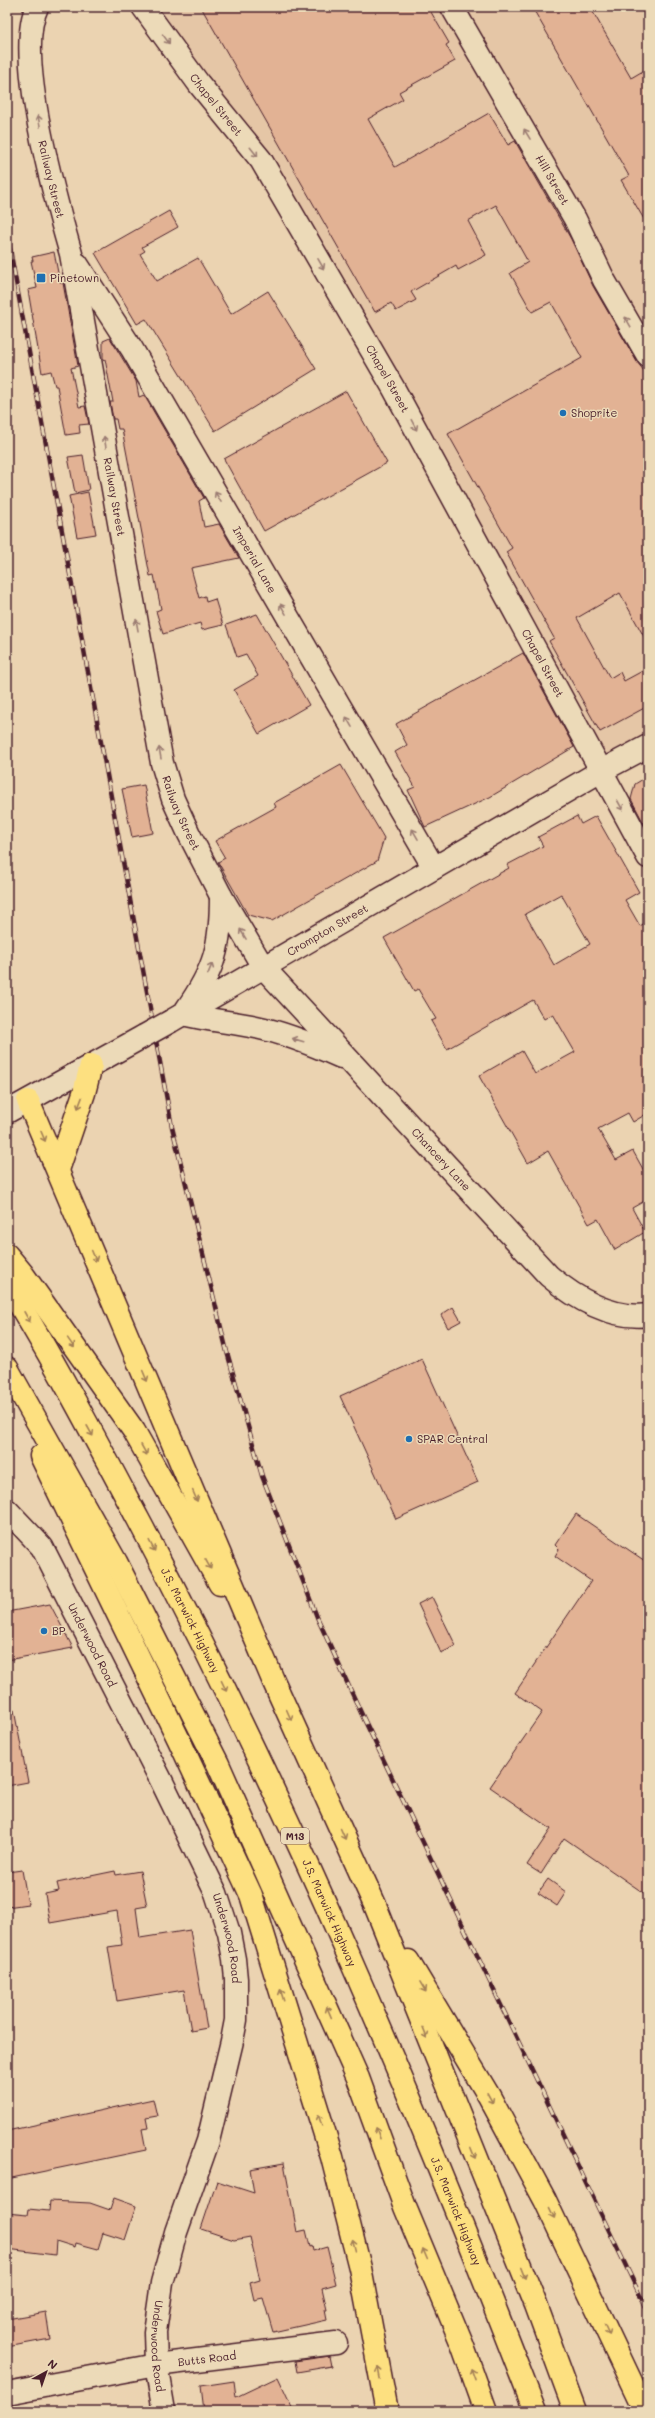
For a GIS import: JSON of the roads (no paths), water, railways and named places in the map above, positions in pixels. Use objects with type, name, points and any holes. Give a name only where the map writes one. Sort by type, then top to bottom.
[{"type":"highway","points":[[58,1170],[84,1093],[90,1065]]},
{"type":"highway","points":[[28,1100],[273,1680],[375,1905],[536,2305],[575,2411]]},
{"type":"highway","points":[[7,1255],[134,1432],[273,1680]]},
{"type":"highway","name":"J.S. Marwick Highway","points":[[7,1284],[116,1479],[199,1634],[243,1725],[343,1942],[409,2094],[474,2253],[535,2411]]},
{"type":"highway","points":[[7,1368],[116,1562],[218,1764],[358,2078],[405,2207],[462,2344],[486,2411]]},
{"type":"highway","points":[[7,1385],[179,1740],[251,1895],[332,2157],[360,2268],[387,2411]]},
{"type":"highway","points":[[375,1905],[489,2096],[546,2200],[645,2411]]},
{"type":"street","name":"Railway Street","points":[[37,7],[31,29],[35,98],[54,195],[71,254],[162,763],[176,806],[221,896],[263,967]]},
{"type":"street","name":"Chapel Street","points":[[143,7],[199,84],[261,160],[394,389],[648,857]]},
{"type":"street","name":"Hill Street","points":[[452,7],[576,219],[604,280],[648,356]]},
{"type":"street","name":"Imperial Lane","points":[[71,254],[132,349],[434,868]]},
{"type":"street","name":"Crompton Street","points":[[7,1112],[177,1017],[601,771],[648,746]]},
{"type":"street","points":[[221,896],[220,935],[211,970],[177,1017],[258,1028],[312,1044],[347,1060]]},
{"type":"street","name":"Chancery Lane","points":[[263,967],[347,1060],[549,1276],[578,1298],[608,1310],[645,1315]]},
{"type":"street","name":"Underwood Road","points":[[7,1510],[42,1547],[162,1782],[216,1893],[229,1934],[234,1959],[236,2020],[232,2041],[208,2141],[176,2232],[162,2283],[155,2332],[156,2365],[164,2411]]},
{"type":"street","name":"Butts Road","points":[[7,2393],[156,2365],[336,2343]]},
{"type":"railway","points":[[7,233],[172,1127],[227,1352],[262,1476],[317,1617],[363,1717],[648,2312]]},
{"type":"place","name":"Pinetown","points":[[41,278]]},
{"type":"place","name":"Shoprite","points":[[563,413]]},
{"type":"place","name":"SPAR Central","points":[[409,1439]]},
{"type":"place","name":"BP","points":[[44,1631]]}]
